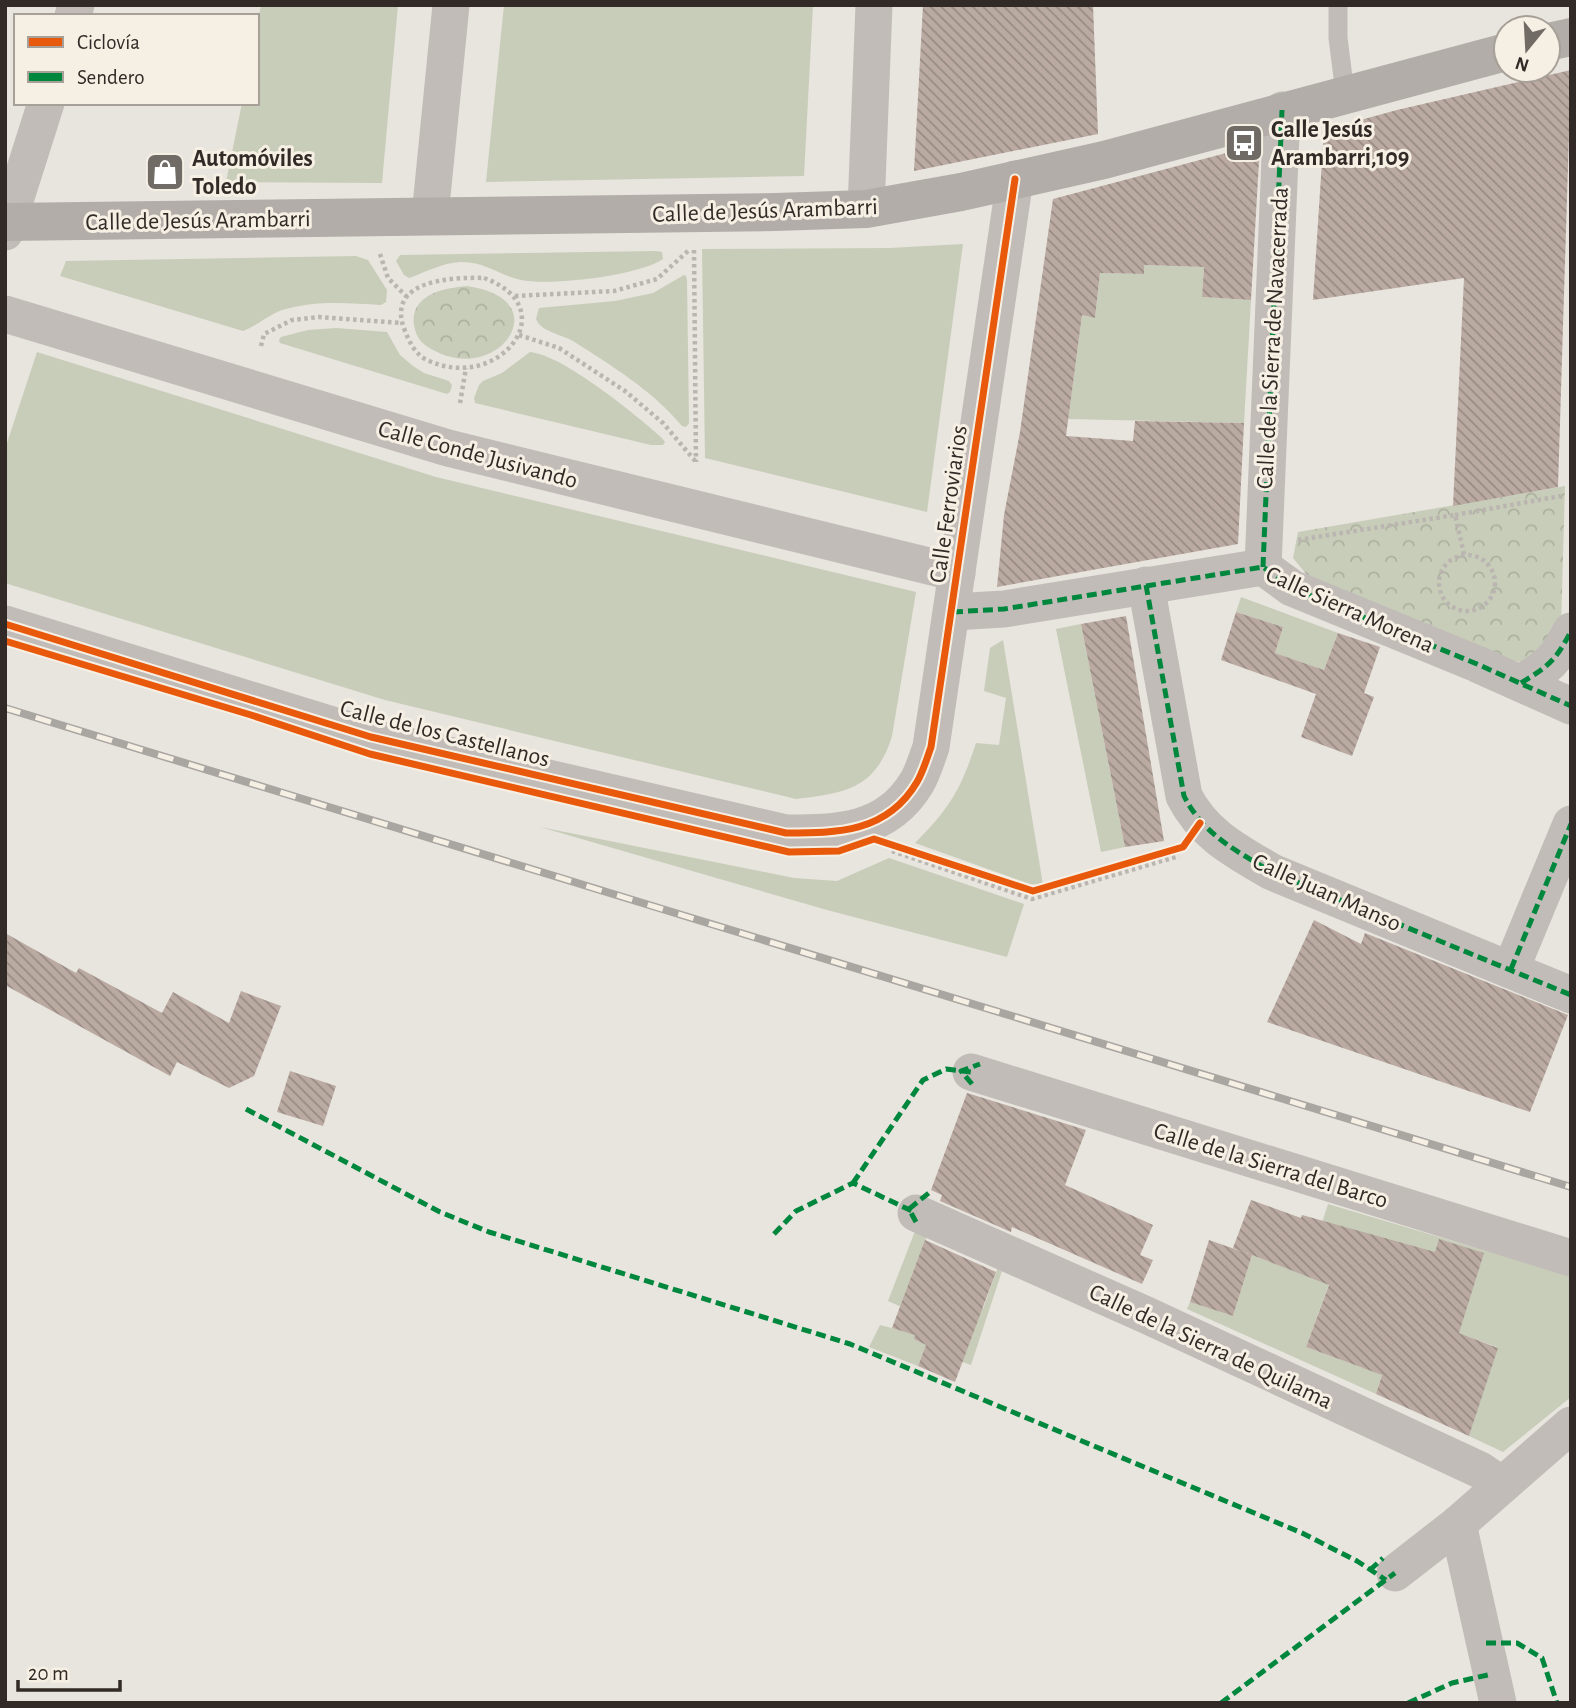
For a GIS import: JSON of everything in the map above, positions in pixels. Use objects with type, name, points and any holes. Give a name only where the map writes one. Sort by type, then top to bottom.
[{"type":"main road","name":"Calle de Jesús Arambarri","points":[[6,226],[866,209],[961,192],[1116,156],[1492,56]]},
{"type":"street","points":[[430,216],[451,5]]},
{"type":"street","points":[[866,209],[874,5]]},
{"type":"street","points":[[6,226],[45,105]]},
{"type":"street","name":"Calle de la Sierra de Navacerrada","points":[[1263,567],[1282,110]]},
{"type":"street","name":"Calle Ferroviarios","points":[[887,837],[901,802],[917,782],[932,747],[1015,179]]},
{"type":"street","name":"Calle Conde Jusivando","points":[[5,314],[447,448],[957,573]]},
{"type":"street","name":"Calle Sierra Morena","points":[[953,612],[1004,609],[1263,567],[1292,588],[1571,706]]},
{"type":"street","name":"Calle Juan Manso","points":[[1146,585],[1184,796],[1200,823],[1231,848],[1272,872],[1571,995]]},
{"type":"street","name":"Calle de los Castellanos","points":[[5,624],[371,737],[786,833],[833,833],[857,829],[887,837]]},
{"type":"street","points":[[1521,683],[1539,673],[1558,656],[1571,631]]},
{"type":"street","points":[[1511,970],[1571,824]]},
{"type":"street","name":"Calle de la Sierra del Barco","points":[[971,1072],[1571,1258]]},
{"type":"street","name":"Calle de la Sierra de Quilama","points":[[916,1213],[1144,1314],[1480,1470],[1503,1485]]},
{"type":"street","points":[[1395,1573],[1458,1524],[1571,1425]]},
{"type":"street","points":[[1458,1524],[1498,1703]]},
{"type":"lane","points":[[1338,5],[1339,49],[1345,93]]},
{"type":"path","points":[[514,296],[614,291],[657,279],[694,246],[696,462],[663,423],[625,391],[559,348],[519,335]]},
{"type":"path","points":[[378,250],[388,278],[407,297]]},
{"type":"path","points":[[484,278],[500,284],[514,296],[521,317],[519,335],[507,352],[493,362],[466,368],[424,359],[411,346],[402,323],[401,310],[407,297],[421,285],[443,279],[484,278]]},
{"type":"path","points":[[261,346],[264,334],[292,320],[332,317],[402,323]]},
{"type":"path","points":[[460,403],[466,368]]},
{"type":"path","points":[[1291,541],[1455,516],[1561,496]]},
{"type":"path","points":[[1455,516],[1464,554]]},
{"type":"path","points":[[1464,554],[1481,558],[1493,570],[1495,587],[1492,594],[1488,602],[1474,610],[1457,610],[1446,602],[1440,591],[1439,579],[1443,567],[1452,558],[1464,554]]},
{"type":"path","points":[[887,837],[1033,891],[1183,847],[1200,823]]},
{"type":"path","points":[[887,837],[1032,899],[1179,856]]},
{"type":"green space","points":[[261,5],[398,5],[382,183],[226,182],[242,105],[259,105]]},
{"type":"green space","points":[[504,5],[813,5],[804,176],[486,182]]},
{"type":"green space","points":[[963,244],[927,512],[705,458],[702,249],[889,248]]},
{"type":"green space","points":[[662,252],[663,259],[651,265],[615,275],[552,282],[521,280],[469,262],[440,266],[409,278],[404,275],[396,261],[400,255]]},
{"type":"green space","points":[[356,256],[368,260],[387,290],[386,302],[381,305],[332,303],[294,307],[277,312],[243,331],[60,276],[66,261]]},
{"type":"green space","points":[[1144,265],[1204,267],[1202,297],[1251,300],[1244,423],[1068,419],[1082,315],[1095,318],[1100,273],[1144,274]]},
{"type":"green space","points":[[684,275],[687,280],[689,423],[686,427],[631,379],[573,341],[542,327],[536,319],[539,308],[615,301],[653,293]]},
{"type":"green space","points":[[467,286],[495,294],[510,307],[514,321],[509,336],[497,349],[479,357],[457,358],[433,350],[423,343],[415,330],[414,315],[417,307],[430,295]]},
{"type":"green space","points":[[336,328],[387,332],[400,355],[424,373],[449,381],[452,385],[450,392],[447,394],[280,343],[279,340],[281,337],[308,330]]},
{"type":"green space","points":[[37,352],[436,477],[916,592],[892,736],[885,754],[868,778],[856,785],[829,794],[796,799],[385,700],[5,583],[5,449]]},
{"type":"green space","points":[[530,352],[561,363],[598,387],[661,437],[665,442],[663,445],[651,445],[475,403],[474,398],[483,381],[502,373]]},
{"type":"green space","points":[[1565,486],[1561,628],[1528,662],[1511,661],[1307,575],[1293,558],[1298,532]]},
{"type":"green space","points":[[1241,597],[1338,633],[1324,670],[1275,653],[1283,627],[1236,612]]},
{"type":"green space","points":[[1081,624],[1125,847],[1101,852],[1056,629]]},
{"type":"green space","points":[[1003,640],[1043,885],[1030,884],[915,843],[953,797],[976,743],[999,745],[1006,698],[984,691],[990,648]]},
{"type":"green space","points":[[540,827],[794,878],[837,881],[889,858],[1024,904],[1007,957],[827,910]]},
{"type":"green space","points":[[1328,1204],[1571,1276],[1571,1397],[1503,1452],[1469,1436],[1497,1347],[1401,1312],[1376,1394],[1187,1309],[1190,1302],[1233,1316],[1252,1255],[1305,1275]],"holes":[[[1329,1284],[1363,1368],[1306,1347]]]},
{"type":"green space","points":[[917,1226],[929,1231],[911,1277],[926,1305],[914,1339],[926,1345],[918,1366],[869,1347],[880,1325],[899,1330],[906,1309],[888,1301]]},
{"type":"green space","points":[[999,1264],[1004,1265],[971,1365],[948,1357],[943,1296],[983,1309]]},
{"type":"building","points":[[923,5],[1093,5],[1098,134],[914,171]]},
{"type":"building","points":[[1571,70],[1558,487],[1453,506],[1464,278],[1313,300],[1324,130],[1510,84],[1562,84],[1562,72]]},
{"type":"building","points":[[1260,144],[1251,300],[1202,297],[1204,267],[1144,265],[1144,274],[1100,273],[1095,318],[1082,315],[1066,436],[1133,441],[1135,421],[1244,423],[1238,544],[997,587],[1004,515],[1020,432],[1053,199]]},
{"type":"building","points":[[1236,612],[1283,627],[1275,653],[1324,670],[1338,633],[1380,647],[1364,693],[1374,697],[1352,756],[1301,737],[1316,694],[1221,660]]},
{"type":"building","points":[[1126,616],[1164,841],[1125,847],[1081,624]]},
{"type":"building","points":[[1314,920],[1361,944],[1365,933],[1568,1015],[1530,1112],[1267,1022]]},
{"type":"building","points":[[5,933],[76,973],[79,968],[162,1013],[173,992],[229,1023],[241,991],[281,1006],[254,1076],[229,1088],[177,1062],[170,1076],[5,985]]},
{"type":"building","points":[[290,1071],[336,1086],[323,1126],[277,1112]]},
{"type":"building","points":[[967,1093],[1086,1130],[1065,1185],[1153,1225],[1140,1255],[1153,1260],[1142,1284],[1012,1227],[1011,1232],[940,1201],[942,1195],[931,1190]]},
{"type":"building","points":[[1251,1200],[1301,1218],[1302,1215],[1435,1252],[1439,1239],[1484,1253],[1459,1333],[1498,1348],[1469,1436],[1376,1394],[1382,1375],[1306,1347],[1329,1285],[1252,1255],[1233,1316],[1190,1302],[1209,1240],[1249,1254],[1233,1248]]},
{"type":"building","points":[[925,1240],[996,1272],[955,1382],[918,1366],[926,1345],[914,1339],[915,1335],[892,1328]]},
{"type":"railway","points":[[5,708],[1571,1187]]},
{"type":"marked path","points":[[1263,567],[1282,110]]},
{"type":"marked path","points":[[953,612],[1004,609],[1263,567],[1292,588],[1571,706]]},
{"type":"marked path","points":[[1146,585],[1184,796],[1211,831],[1233,849],[1272,872],[1571,995]]},
{"type":"marked path","points":[[1521,683],[1551,662],[1571,631]]},
{"type":"marked path","points":[[1511,969],[1571,824]]},
{"type":"marked path","points":[[972,1084],[961,1071],[980,1064]]},
{"type":"marked path","points":[[853,1183],[923,1080],[946,1069],[971,1072]]},
{"type":"marked path","points":[[246,1109],[440,1212],[489,1232],[850,1344],[1302,1533],[1357,1561],[1386,1580]]},
{"type":"marked path","points":[[774,1234],[796,1211],[853,1183],[916,1213]]},
{"type":"marked path","points":[[916,1222],[909,1209],[930,1192]]},
{"type":"marked path","points":[[1370,1570],[1383,1558]]},
{"type":"marked path","points":[[1221,1703],[1395,1573]]},
{"type":"marked path","points":[[1486,1643],[1517,1643],[1542,1658],[1557,1703]]},
{"type":"marked path","points":[[1408,1703],[1452,1683],[1492,1674]]},
{"type":"cycle path","points":[[5,624],[371,737],[786,833],[842,830],[876,821],[905,799],[919,778],[931,747],[1015,179]]},
{"type":"cycle path","points":[[5,641],[370,754],[789,852],[839,851],[874,839],[1033,891],[1183,847],[1200,823]]},
{"type":"place","name":"Calle Jesús Arambarri,109","points":[[1244,143]]},
{"type":"place","name":"Automóviles Toledo","points":[[165,172]]}]
